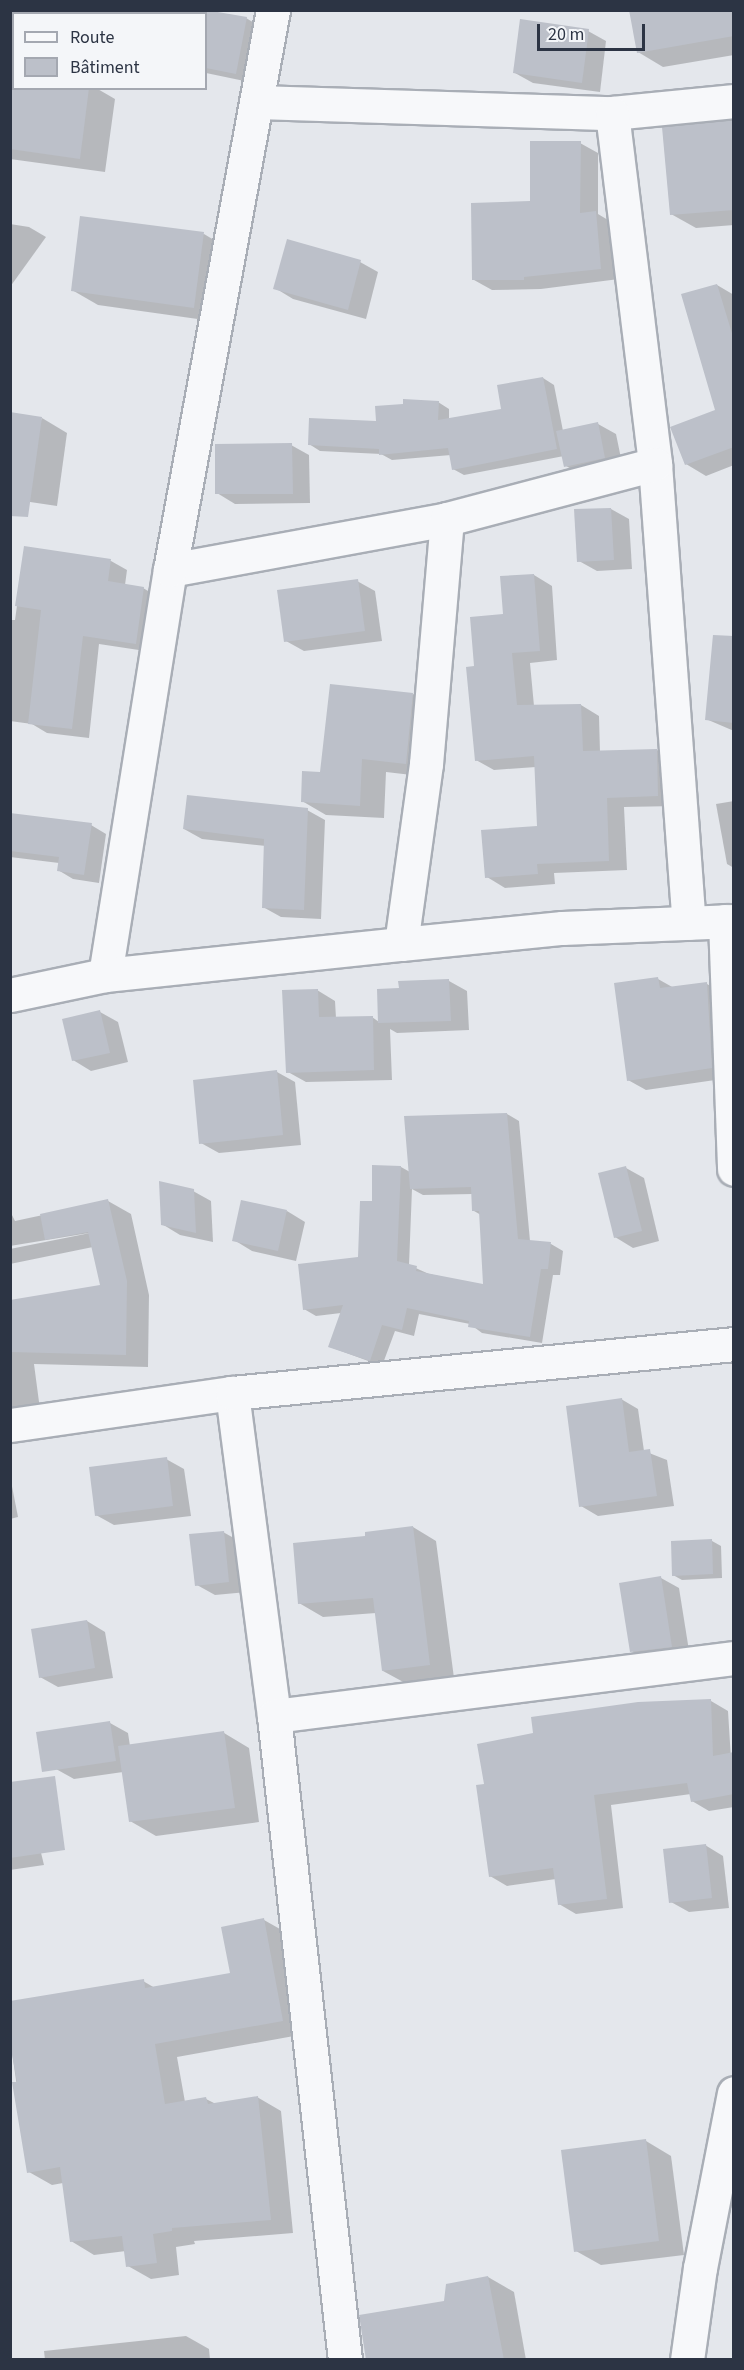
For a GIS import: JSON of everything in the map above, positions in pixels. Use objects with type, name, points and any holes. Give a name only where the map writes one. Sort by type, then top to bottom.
[{"type":"street","points":[[105,975],[170,570],[273,10]]},
{"type":"street","points":[[257,102],[612,113],[734,101]]},
{"type":"street","points":[[612,113],[655,464],[689,922]]},
{"type":"street","points":[[170,570],[447,519],[655,464]]},
{"type":"street","points":[[401,944],[426,764],[447,519]]},
{"type":"street","points":[[10,995],[105,975],[401,944],[562,928],[729,921],[734,1169]]},
{"type":"street","points":[[10,1425],[232,1393],[734,1344]]},
{"type":"street","points":[[232,1393],[274,1716],[345,2360]]},
{"type":"street","points":[[274,1716],[734,1658]]},
{"type":"street","points":[[687,2360],[727,2152],[734,2093]]},
{"type":"building","points":[[206,10],[247,17],[236,74],[207,68]]},
{"type":"building","points":[[629,10],[734,10],[734,36],[637,53]]},
{"type":"building","points":[[520,19],[589,29],[582,83],[513,73]]},
{"type":"building","points":[[10,88],[12,90],[89,90],[80,159],[10,149]]},
{"type":"building","points":[[734,120],[734,210],[670,215],[662,127]]},
{"type":"building","points":[[530,141],[581,141],[580,213],[596,211],[601,269],[524,277],[524,280],[472,280],[471,203],[530,201]]},
{"type":"building","points":[[80,216],[204,232],[194,308],[71,291]]},
{"type":"building","points":[[287,239],[361,260],[348,310],[273,289]]},
{"type":"building","points":[[717,284],[734,340],[734,447],[685,465],[670,427],[715,410],[681,294]]},
{"type":"building","points":[[543,377],[557,449],[452,470],[448,448],[379,455],[379,449],[308,445],[309,418],[376,421],[375,406],[403,404],[403,399],[439,401],[438,420],[501,409],[497,385]]},
{"type":"building","points":[[10,412],[42,417],[28,517],[10,516]]},
{"type":"building","points":[[598,422],[605,458],[564,467],[556,431]]},
{"type":"building","points":[[292,443],[293,494],[215,494],[215,444]]},
{"type":"building","points":[[611,508],[614,560],[577,562],[574,509]]},
{"type":"building","points":[[24,546],[111,559],[108,581],[144,587],[136,644],[83,636],[72,729],[28,724],[41,610],[15,606]]},
{"type":"building","points":[[534,574],[540,651],[512,653],[517,705],[581,704],[583,751],[657,749],[658,796],[607,798],[609,861],[537,864],[538,874],[485,878],[481,830],[537,826],[534,756],[475,761],[466,667],[474,666],[470,617],[503,614],[500,576]]},
{"type":"building","points":[[358,579],[365,631],[284,642],[277,590]]},
{"type":"building","points":[[713,635],[734,636],[734,723],[705,720]]},
{"type":"building","points":[[330,684],[413,693],[406,764],[362,759],[360,806],[301,802],[302,771],[320,772]]},
{"type":"building","points":[[187,795],[308,808],[304,910],[262,908],[264,839],[183,829]]},
{"type":"building","points":[[10,813],[92,823],[84,875],[57,871],[59,857],[10,851]]},
{"type":"building","points":[[658,977],[660,988],[707,982],[712,1068],[627,1081],[614,983]]},
{"type":"building","points":[[449,979],[451,1021],[378,1023],[377,989],[399,988],[398,981]]},
{"type":"building","points":[[318,989],[319,1017],[373,1016],[374,1070],[286,1073],[282,990]]},
{"type":"building","points":[[100,1010],[110,1053],[72,1061],[62,1019]]},
{"type":"building","points":[[277,1070],[283,1135],[199,1144],[193,1080]]},
{"type":"building","points":[[507,1113],[518,1239],[551,1242],[548,1269],[541,1269],[530,1337],[468,1327],[469,1321],[407,1308],[402,1330],[382,1325],[370,1361],[328,1347],[343,1305],[303,1310],[298,1264],[358,1257],[360,1201],[372,1201],[372,1165],[401,1166],[397,1261],[417,1266],[416,1271],[483,1284],[479,1211],[472,1211],[471,1187],[410,1189],[404,1116]]},
{"type":"building","points":[[626,1166],[642,1231],[614,1238],[598,1173]]},
{"type":"building","points":[[159,1181],[194,1189],[196,1233],[161,1225]]},
{"type":"building","points":[[108,1199],[127,1281],[126,1355],[10,1352],[10,1300],[100,1285],[88,1232],[45,1240],[40,1214]]},
{"type":"building","points":[[241,1200],[287,1210],[278,1251],[232,1241]]},
{"type":"building","points":[[622,1398],[629,1452],[650,1449],[657,1496],[579,1507],[566,1406]]},
{"type":"building","points":[[167,1457],[173,1506],[95,1516],[89,1467]]},
{"type":"building","points":[[413,1526],[430,1665],[382,1671],[373,1598],[298,1604],[293,1543],[365,1536],[365,1532]]},
{"type":"building","points":[[224,1531],[229,1582],[195,1586],[189,1534]]},
{"type":"building","points":[[712,1539],[713,1574],[672,1576],[671,1541]]},
{"type":"building","points":[[661,1576],[672,1647],[630,1652],[619,1583]]},
{"type":"building","points":[[87,1620],[95,1668],[39,1678],[31,1629]]},
{"type":"building","points":[[711,1699],[713,1756],[734,1752],[734,1794],[691,1802],[687,1783],[594,1795],[607,1899],[558,1905],[553,1868],[489,1877],[476,1785],[484,1784],[477,1744],[533,1733],[531,1717],[638,1702]]},
{"type":"building","points":[[110,1721],[116,1761],[42,1772],[36,1732]]},
{"type":"building","points":[[224,1731],[235,1808],[129,1822],[118,1746]]},
{"type":"building","points":[[55,1776],[65,1850],[10,1858],[10,1782]]},
{"type":"building","points":[[706,1844],[712,1898],[669,1903],[663,1849]]},
{"type":"building","points":[[264,1918],[283,2021],[155,2044],[165,2104],[206,2097],[208,2104],[258,2096],[271,2220],[172,2228],[172,2231],[153,2234],[157,2263],[126,2267],[122,2236],[70,2242],[60,2167],[27,2173],[12,2082],[17,2082],[10,2043],[10,2001],[144,1979],[145,1988],[230,1973],[221,1927]]},
{"type":"building","points":[[646,2139],[659,2241],[574,2252],[561,2150]]},
{"type":"building","points":[[488,2276],[504,2360],[366,2360],[359,2315],[444,2301],[446,2284]]}]
